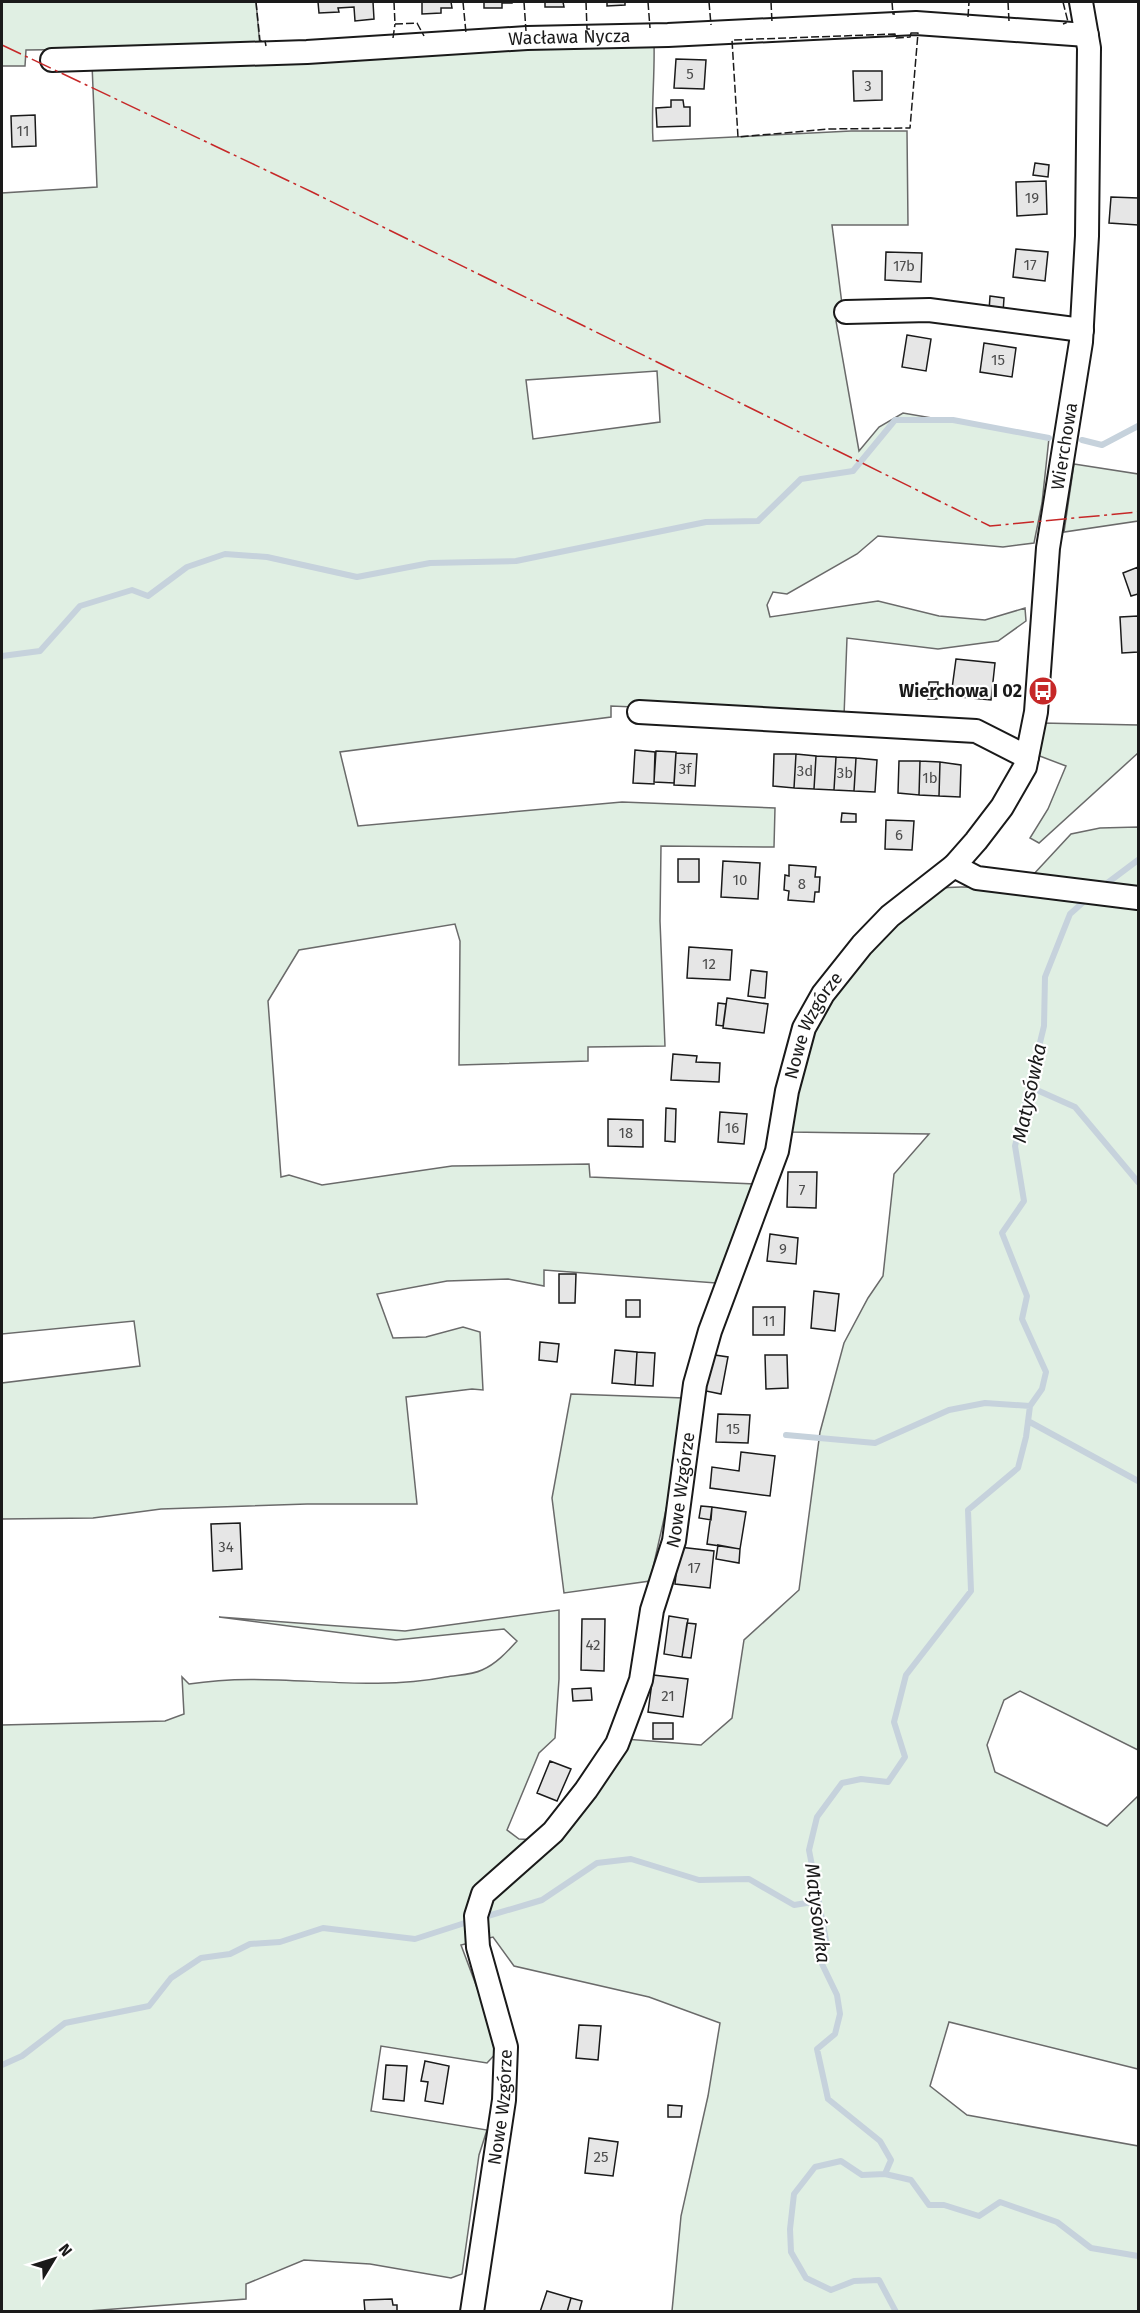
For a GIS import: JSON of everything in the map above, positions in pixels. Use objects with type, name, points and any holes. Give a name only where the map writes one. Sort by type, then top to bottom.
[{"type":"street","name":"Wierchowa","points":[[954,866],[1002,807],[1025,767],[1036,712],[1048,548],[1082,330],[1089,157],[1088,35],[1081,2]]},
{"type":"street","name":"Wacława Nycza","points":[[52,60],[307,52],[527,38],[668,35],[916,23],[1088,35]]},
{"type":"street","points":[[846,312],[929,310],[1082,330]]},
{"type":"street","points":[[639,712],[976,731],[1027,757]]},
{"type":"street","points":[[954,866],[978,878],[1138,898]]},
{"type":"street","name":"Nowe Wzgórze","points":[[472,2312],[504,2100],[506,2047],[478,1947],[476,1916],[483,1894],[553,1832],[586,1790],[617,1744],[637,1690],[652,1610],[674,1541],[695,1384],[710,1331],[777,1152],[788,1091],[804,1028],[823,994],[862,945],[890,916],[954,866]]},
{"type":"green space","points":[[2,2],[256,2],[260,47],[26,50],[25,66],[2,66]]},
{"type":"green space","points":[[654,43],[653,141],[851,131],[907,131],[908,225],[832,225],[844,320],[836,321],[859,451],[879,427],[903,413],[1049,438],[1042,503],[1034,543],[1003,547],[878,536],[857,554],[787,594],[773,592],[767,605],[770,617],[878,601],[939,616],[985,620],[1025,608],[1026,621],[998,641],[938,649],[847,638],[844,716],[611,706],[611,717],[340,752],[358,826],[622,802],[775,808],[774,847],[661,846],[660,921],[665,1046],[588,1047],[588,1061],[459,1065],[460,941],[455,924],[299,950],[268,1001],[281,1177],[289,1175],[322,1185],[452,1166],[589,1164],[590,1177],[755,1184],[749,1209],[716,1283],[544,1270],[544,1286],[508,1279],[447,1281],[377,1294],[393,1338],[426,1337],[463,1327],[480,1332],[483,1390],[472,1389],[406,1397],[417,1504],[307,1504],[161,1509],[93,1518],[2,1519],[2,1383],[140,1366],[134,1321],[2,1334],[2,193],[97,187],[92,64]],"holes":[[[657,371],[660,422],[533,439],[526,380]]]},
{"type":"green space","points":[[1074,464],[1138,474],[1138,521],[1064,532]]},
{"type":"green space","points":[[1041,723],[1138,725],[1138,753],[1039,843],[1030,838],[1048,809],[1066,766],[1037,755]]},
{"type":"green space","points":[[1138,827],[1138,1750],[1020,1691],[1004,1700],[987,1745],[995,1772],[1107,1826],[1138,1796],[1138,2069],[949,2022],[930,2086],[967,2115],[1138,2146],[1138,2311],[672,2311],[681,2216],[708,2096],[720,2023],[649,1997],[514,1966],[493,1937],[461,1945],[500,2049],[487,2063],[381,2046],[371,2111],[487,2130],[479,2155],[462,2274],[451,2278],[370,2264],[304,2260],[246,2284],[246,2299],[88,2311],[2,2311],[2,1725],[165,1721],[184,1714],[182,1677],[189,1684],[253,1679],[381,1683],[413,1682],[469,1674],[492,1664],[517,1641],[504,1629],[396,1640],[219,1617],[405,1631],[559,1610],[559,1679],[555,1738],[539,1753],[507,1830],[519,1839],[558,1841],[625,1739],[701,1745],[732,1718],[744,1640],[799,1590],[820,1432],[844,1343],[868,1298],[883,1276],[894,1174],[929,1134],[789,1132],[805,1049],[817,1021],[866,955],[886,933],[925,898],[941,889],[956,887],[1019,890],[1071,834],[1100,828]]},
{"type":"green space","points":[[571,1394],[684,1398],[668,1501],[650,1581],[564,1593],[552,1498]]},
{"type":"building","points":[[318,2],[373,2],[374,19],[355,21],[354,7],[338,8],[339,12],[319,13]]},
{"type":"building","points":[[422,2],[451,2],[452,8],[441,8],[441,13],[422,14]]},
{"type":"building","points":[[484,2],[512,3],[502,3],[502,8],[484,8]]},
{"type":"building","points":[[545,2],[563,2],[564,7],[545,7]]},
{"type":"building","points":[[607,2],[625,2],[625,5],[607,6]]},
{"type":"building","points":[[676,59],[706,60],[704,89],[674,88]]},
{"type":"building","points":[[853,71],[882,71],[882,100],[854,101]]},
{"type":"building","points":[[671,100],[683,100],[684,107],[690,107],[690,126],[657,127],[656,108],[671,107]]},
{"type":"building","points":[[35,115],[36,146],[12,147],[11,116]]},
{"type":"building","points":[[1035,163],[1049,165],[1048,177],[1033,175]]},
{"type":"building","points":[[1046,181],[1047,214],[1017,216],[1016,182]]},
{"type":"building","points":[[1111,197],[1138,198],[1138,225],[1109,223]]},
{"type":"building","points":[[1016,249],[1048,252],[1045,281],[1013,277]]},
{"type":"building","points":[[886,252],[922,253],[921,282],[885,280]]},
{"type":"building","points":[[990,296],[1004,298],[1003,313],[989,311]]},
{"type":"building","points":[[907,335],[931,339],[926,371],[902,367]]},
{"type":"building","points":[[984,343],[1016,348],[1012,377],[980,372]]},
{"type":"building","points":[[1138,567],[1138,594],[1131,596],[1123,573]]},
{"type":"building","points":[[1138,616],[1138,652],[1122,653],[1120,617]]},
{"type":"building","points":[[956,659],[995,663],[991,700],[951,696]]},
{"type":"building","points":[[929,682],[938,682],[937,699],[928,699]]},
{"type":"building","points":[[635,750],[655,752],[654,784],[633,783]]},
{"type":"building","points":[[656,751],[676,752],[674,783],[654,782]]},
{"type":"building","points":[[676,753],[697,754],[695,786],[674,785]]},
{"type":"building","points":[[774,754],[796,754],[794,788],[773,786]]},
{"type":"building","points":[[796,754],[816,756],[814,789],[794,788]]},
{"type":"building","points":[[816,756],[836,757],[834,790],[814,789]]},
{"type":"building","points":[[836,757],[856,758],[854,791],[834,790]]},
{"type":"building","points":[[856,758],[877,760],[875,792],[854,791]]},
{"type":"building","points":[[899,761],[920,761],[919,795],[898,793]]},
{"type":"building","points":[[920,761],[940,762],[939,796],[919,795]]},
{"type":"building","points":[[940,762],[961,765],[960,797],[939,796]]},
{"type":"building","points":[[842,813],[856,814],[856,822],[841,822]]},
{"type":"building","points":[[886,820],[914,821],[912,850],[885,849]]},
{"type":"building","points":[[678,859],[699,859],[699,882],[678,882]]},
{"type":"building","points":[[723,861],[760,863],[758,899],[721,897]]},
{"type":"building","points":[[789,865],[816,867],[815,877],[820,877],[819,892],[815,892],[814,902],[788,900],[789,891],[784,890],[785,875],[789,876]]},
{"type":"building","points":[[689,947],[732,950],[730,980],[687,978]]},
{"type":"building","points":[[751,970],[767,972],[765,998],[748,996]]},
{"type":"building","points":[[727,998],[768,1004],[764,1033],[723,1028]]},
{"type":"building","points":[[718,1003],[726,1004],[723,1026],[716,1025]]},
{"type":"building","points":[[673,1054],[697,1056],[696,1062],[720,1063],[719,1082],[671,1080]]},
{"type":"building","points":[[666,1108],[676,1109],[675,1142],[665,1141]]},
{"type":"building","points":[[720,1112],[747,1114],[744,1144],[718,1142]]},
{"type":"building","points":[[608,1119],[643,1120],[643,1147],[608,1146]]},
{"type":"building","points":[[788,1172],[817,1172],[816,1208],[787,1207]]},
{"type":"building","points":[[770,1234],[798,1238],[796,1264],[767,1261]]},
{"type":"building","points":[[559,1274],[576,1274],[575,1303],[559,1303]]},
{"type":"building","points":[[814,1291],[839,1294],[835,1331],[811,1328]]},
{"type":"building","points":[[626,1300],[640,1300],[640,1317],[626,1317]]},
{"type":"building","points":[[753,1307],[785,1307],[784,1335],[753,1335]]},
{"type":"building","points":[[540,1342],[559,1344],[557,1362],[539,1360]]},
{"type":"building","points":[[615,1350],[637,1352],[635,1385],[612,1383]]},
{"type":"building","points":[[637,1352],[655,1353],[653,1386],[635,1385]]},
{"type":"building","points":[[708,1354],[728,1357],[721,1394],[701,1390]]},
{"type":"building","points":[[765,1355],[787,1355],[788,1388],[766,1389]]},
{"type":"building","points":[[718,1414],[750,1415],[748,1443],[716,1442]]},
{"type":"building","points":[[741,1452],[775,1456],[770,1496],[710,1488],[712,1467],[739,1471]]},
{"type":"building","points":[[701,1506],[712,1507],[711,1520],[699,1518]]},
{"type":"building","points":[[712,1507],[746,1512],[740,1549],[707,1544]]},
{"type":"building","points":[[240,1523],[242,1569],[213,1571],[211,1524]]},
{"type":"building","points":[[718,1545],[740,1549],[739,1563],[716,1559]]},
{"type":"building","points":[[679,1547],[714,1551],[710,1588],[675,1584]]},
{"type":"building","points":[[669,1616],[688,1619],[682,1657],[664,1654]]},
{"type":"building","points":[[582,1619],[605,1619],[604,1671],[581,1670]]},
{"type":"building","points":[[687,1623],[696,1624],[691,1658],[682,1657]]},
{"type":"building","points":[[653,1675],[688,1679],[683,1717],[648,1712]]},
{"type":"building","points":[[591,1688],[592,1700],[573,1701],[572,1689]]},
{"type":"building","points":[[653,1723],[673,1723],[673,1739],[653,1739]]},
{"type":"building","points":[[550,1761],[571,1769],[557,1801],[537,1793]]},
{"type":"building","points":[[579,2025],[601,2026],[598,2060],[576,2058]]},
{"type":"building","points":[[425,2061],[449,2066],[443,2104],[425,2101],[428,2082],[421,2081]]},
{"type":"building","points":[[386,2065],[407,2066],[404,2101],[383,2099]]},
{"type":"building","points":[[668,2105],[682,2106],[681,2117],[668,2117]]},
{"type":"building","points":[[589,2138],[618,2142],[613,2176],[585,2173]]},
{"type":"building","points":[[547,2291],[571,2298],[567,2312],[540,2312]]},
{"type":"building","points":[[571,2298],[582,2301],[579,2312],[567,2312]]},
{"type":"building","points":[[392,2299],[393,2305],[397,2305],[397,2312],[365,2312],[364,2300]]},
{"type":"waterway","points":[[2,656],[40,651],[80,606],[132,590],[148,596],[187,567],[225,554],[267,557],[357,577],[430,563],[516,561],[706,522],[758,521],[801,479],[853,471],[895,420],[953,420],[1049,438]]},
{"type":"waterway","points":[[1082,440],[1102,445],[1138,426]]},
{"type":"waterway","name":"Matysówka","points":[[1102,887],[1138,860]]},
{"type":"waterway","name":"Matysówka","points":[[896,2312],[879,2280],[854,2281],[831,2290],[806,2278],[791,2252],[790,2229],[794,2194],[815,2167],[841,2161],[862,2175],[885,2174],[891,2160],[880,2141],[828,2099],[817,2049],[835,2034],[840,2014],[837,1995],[822,1964],[826,1940],[809,1850],[817,1817],[842,1783],[861,1779],[888,1782],[905,1757],[894,1722],[906,1675],[971,1591],[968,1510],[1018,1468],[1026,1437],[1030,1406],[1042,1389],[1046,1372],[1022,1319],[1027,1296],[1002,1233],[1024,1201],[1015,1146],[1044,1026],[1045,977],[1070,914],[1089,897]]},
{"type":"waterway","points":[[1030,1087],[1075,1107],[1138,1182]]},
{"type":"waterway","points":[[786,1435],[875,1443],[949,1410],[985,1403],[1030,1406]]},
{"type":"waterway","points":[[1028,1421],[1138,1481]]},
{"type":"waterway","points":[[481,1918],[542,1900],[597,1863],[631,1859],[699,1880],[749,1879],[794,1905],[819,1901]]},
{"type":"waterway","points":[[2,2065],[22,2056],[65,2023],[149,2006],[171,1978],[201,1958],[230,1954],[250,1944],[280,1942],[323,1928],[415,1939],[471,1921]]},
{"type":"waterway","points":[[885,2174],[911,2180],[929,2205],[944,2205],[979,2216],[1000,2202],[1057,2222],[1091,2248],[1138,2256]]},
{"type":"fence","points":[[256,2],[260,41],[265,41],[266,46]]},
{"type":"fence","points":[[394,2],[395,24],[417,23],[424,36]]},
{"type":"fence","points":[[463,2],[466,33]]},
{"type":"fence","points":[[524,2],[526,31]]},
{"type":"fence","points":[[586,2],[587,29],[590,29]]},
{"type":"fence","points":[[648,2],[650,28]]},
{"type":"fence","points":[[709,2],[711,25]]},
{"type":"fence","points":[[771,2],[772,22]]},
{"type":"fence","points":[[892,2],[893,14],[895,14]]},
{"type":"fence","points":[[968,17],[969,2]]},
{"type":"fence","points":[[1008,2],[1009,21]]},
{"type":"fence","points":[[1063,2],[1068,22],[1063,24]]},
{"type":"fence","points":[[393,38],[395,24]]},
{"type":"fence","points":[[911,33],[918,33],[910,128],[829,129],[738,137],[732,40],[895,34],[896,38],[910,37],[911,33]]},
{"type":"power","points":[[2,45],[312,192],[990,526],[1138,512]]},
{"type":"place","name":"Wierchowa I 02","points":[[1043,691]]}]
